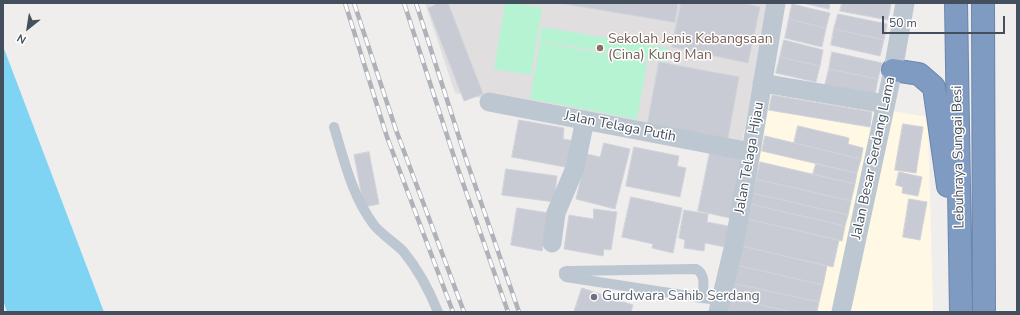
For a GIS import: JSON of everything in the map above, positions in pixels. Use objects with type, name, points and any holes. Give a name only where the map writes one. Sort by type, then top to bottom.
[{"type":"highway","name":"Lebuhraya Sungai Besi","points":[[956,3],[961,312]]},
{"type":"highway","name":"Lebuhraya Sungai Besi","points":[[983,3],[984,312]]},
{"type":"highway","points":[[893,70],[919,74],[934,87],[961,280]]},
{"type":"street","name":"Jalan Telaga Hijau","points":[[719,306],[734,245],[752,152],[776,3]]},
{"type":"street","name":"Jalan Besar Serdang Lama","points":[[841,312],[893,70],[905,3]]},
{"type":"street","points":[[762,83],[885,104]]},
{"type":"street","name":"Jalan Telaga Putih","points":[[489,102],[752,152]]},
{"type":"street","points":[[552,243],[556,213],[575,168],[585,120]]},
{"type":"lane","points":[[334,126],[352,186],[364,210],[375,226],[403,251],[422,280],[438,312]]},
{"type":"lane","points":[[702,298],[704,277],[701,272],[696,270],[564,272],[564,275],[566,276],[702,298],[719,306]]},
{"type":"shaded area","name":"Sekolah Jenis Kebangsaan (Cina) Kung Man","points":[[425,3],[770,3],[741,147],[455,93]]},
{"type":"shaded area","points":[[768,90],[928,117],[933,312],[723,312]]},
{"type":"green space","points":[[505,3],[514,3],[542,8],[531,75],[494,69]]},
{"type":"green space","points":[[542,27],[668,48],[665,62],[539,41]]},
{"type":"green space","points":[[540,42],[647,62],[637,119],[530,99]]},
{"type":"water","points":[[3,46],[104,312],[7,312],[3,300]]},
{"type":"building","points":[[434,3],[448,3],[483,94],[464,101],[428,8],[435,5]]},
{"type":"building","points":[[560,3],[678,3],[675,22]]},
{"type":"building","points":[[681,3],[742,3],[760,7],[748,63],[672,47]]},
{"type":"building","points":[[803,3],[830,3],[829,9]]},
{"type":"building","points":[[842,3],[891,4],[888,20],[840,11]]},
{"type":"building","points":[[792,4],[830,13],[826,28],[789,19]]},
{"type":"building","points":[[838,14],[887,24],[884,40],[834,29]]},
{"type":"building","points":[[789,19],[826,28],[822,47],[785,38]]},
{"type":"building","points":[[834,29],[884,40],[880,56],[831,45]]},
{"type":"building","points":[[784,40],[823,50],[820,66],[780,57]]},
{"type":"building","points":[[832,52],[882,63],[878,79],[829,69]]},
{"type":"building","points":[[780,57],[820,66],[816,82],[776,73]]},
{"type":"building","points":[[659,62],[739,77],[727,143],[647,128]]},
{"type":"building","points":[[829,69],[878,79],[875,95],[825,85]]},
{"type":"building","points":[[772,95],[872,112],[870,127],[769,110]]},
{"type":"building","points":[[519,120],[564,128],[563,139],[575,141],[570,168],[512,157]]},
{"type":"building","points":[[903,124],[923,127],[916,173],[895,170]]},
{"type":"building","points":[[798,126],[849,138],[848,144],[863,148],[861,159],[794,143]]},
{"type":"building","points":[[765,136],[861,159],[857,173],[762,151]]},
{"type":"building","points":[[604,143],[630,149],[615,209],[576,199],[587,154],[600,157]]},
{"type":"building","points":[[634,147],[679,156],[677,166],[686,168],[680,197],[626,186]]},
{"type":"building","points":[[369,152],[379,204],[364,207],[354,155]]},
{"type":"building","points":[[710,152],[742,159],[730,218],[698,211]]},
{"type":"building","points":[[760,162],[855,184],[851,201],[756,179]]},
{"type":"building","points":[[816,164],[857,173],[855,184],[813,174]]},
{"type":"building","points":[[506,169],[557,176],[554,202],[502,195]]},
{"type":"building","points":[[899,172],[922,177],[918,196],[902,193],[903,187],[896,185]]},
{"type":"building","points":[[756,179],[851,201],[848,215],[752,193]]},
{"type":"building","points":[[752,193],[848,215],[845,226],[750,204]]},
{"type":"building","points":[[631,197],[682,208],[673,253],[652,248],[653,244],[622,237]]},
{"type":"building","points":[[909,199],[927,202],[920,240],[903,237]]},
{"type":"building","points":[[750,204],[845,226],[842,241],[747,219]]},
{"type":"building","points":[[517,208],[549,213],[542,251],[511,245]]},
{"type":"building","points":[[594,209],[617,212],[611,250],[604,249],[603,256],[564,249],[569,215],[593,219]]},
{"type":"building","points":[[684,210],[708,214],[707,222],[733,227],[730,248],[705,243],[704,251],[684,248],[685,240],[679,238]]},
{"type":"building","points":[[747,219],[839,240],[833,267],[741,246]]},
{"type":"building","points":[[741,246],[827,266],[823,285],[736,265]]},
{"type":"building","points":[[736,265],[823,285],[819,302],[732,283]]},
{"type":"building","points":[[732,283],[819,302],[817,312],[792,312],[729,298]]},
{"type":"building","name":"Gurdwara Sahib Serdang","points":[[582,288],[633,305],[631,312],[574,312]]},
{"type":"building","points":[[729,298],[792,312],[733,312],[726,310]]},
{"type":"railway","points":[[345,3],[387,137],[453,312]]},
{"type":"railway","points":[[354,3],[396,130],[464,312]]},
{"type":"railway","points":[[404,3],[456,163],[508,312]]},
{"type":"railway","points":[[416,3],[466,159],[519,312]]},
{"type":"place","name":"Sekolah Jenis Kebangsaan (Cina) Kung Man","points":[[600,48]]},
{"type":"place","name":"Gurdwara Sahib Serdang","points":[[594,297]]}]
